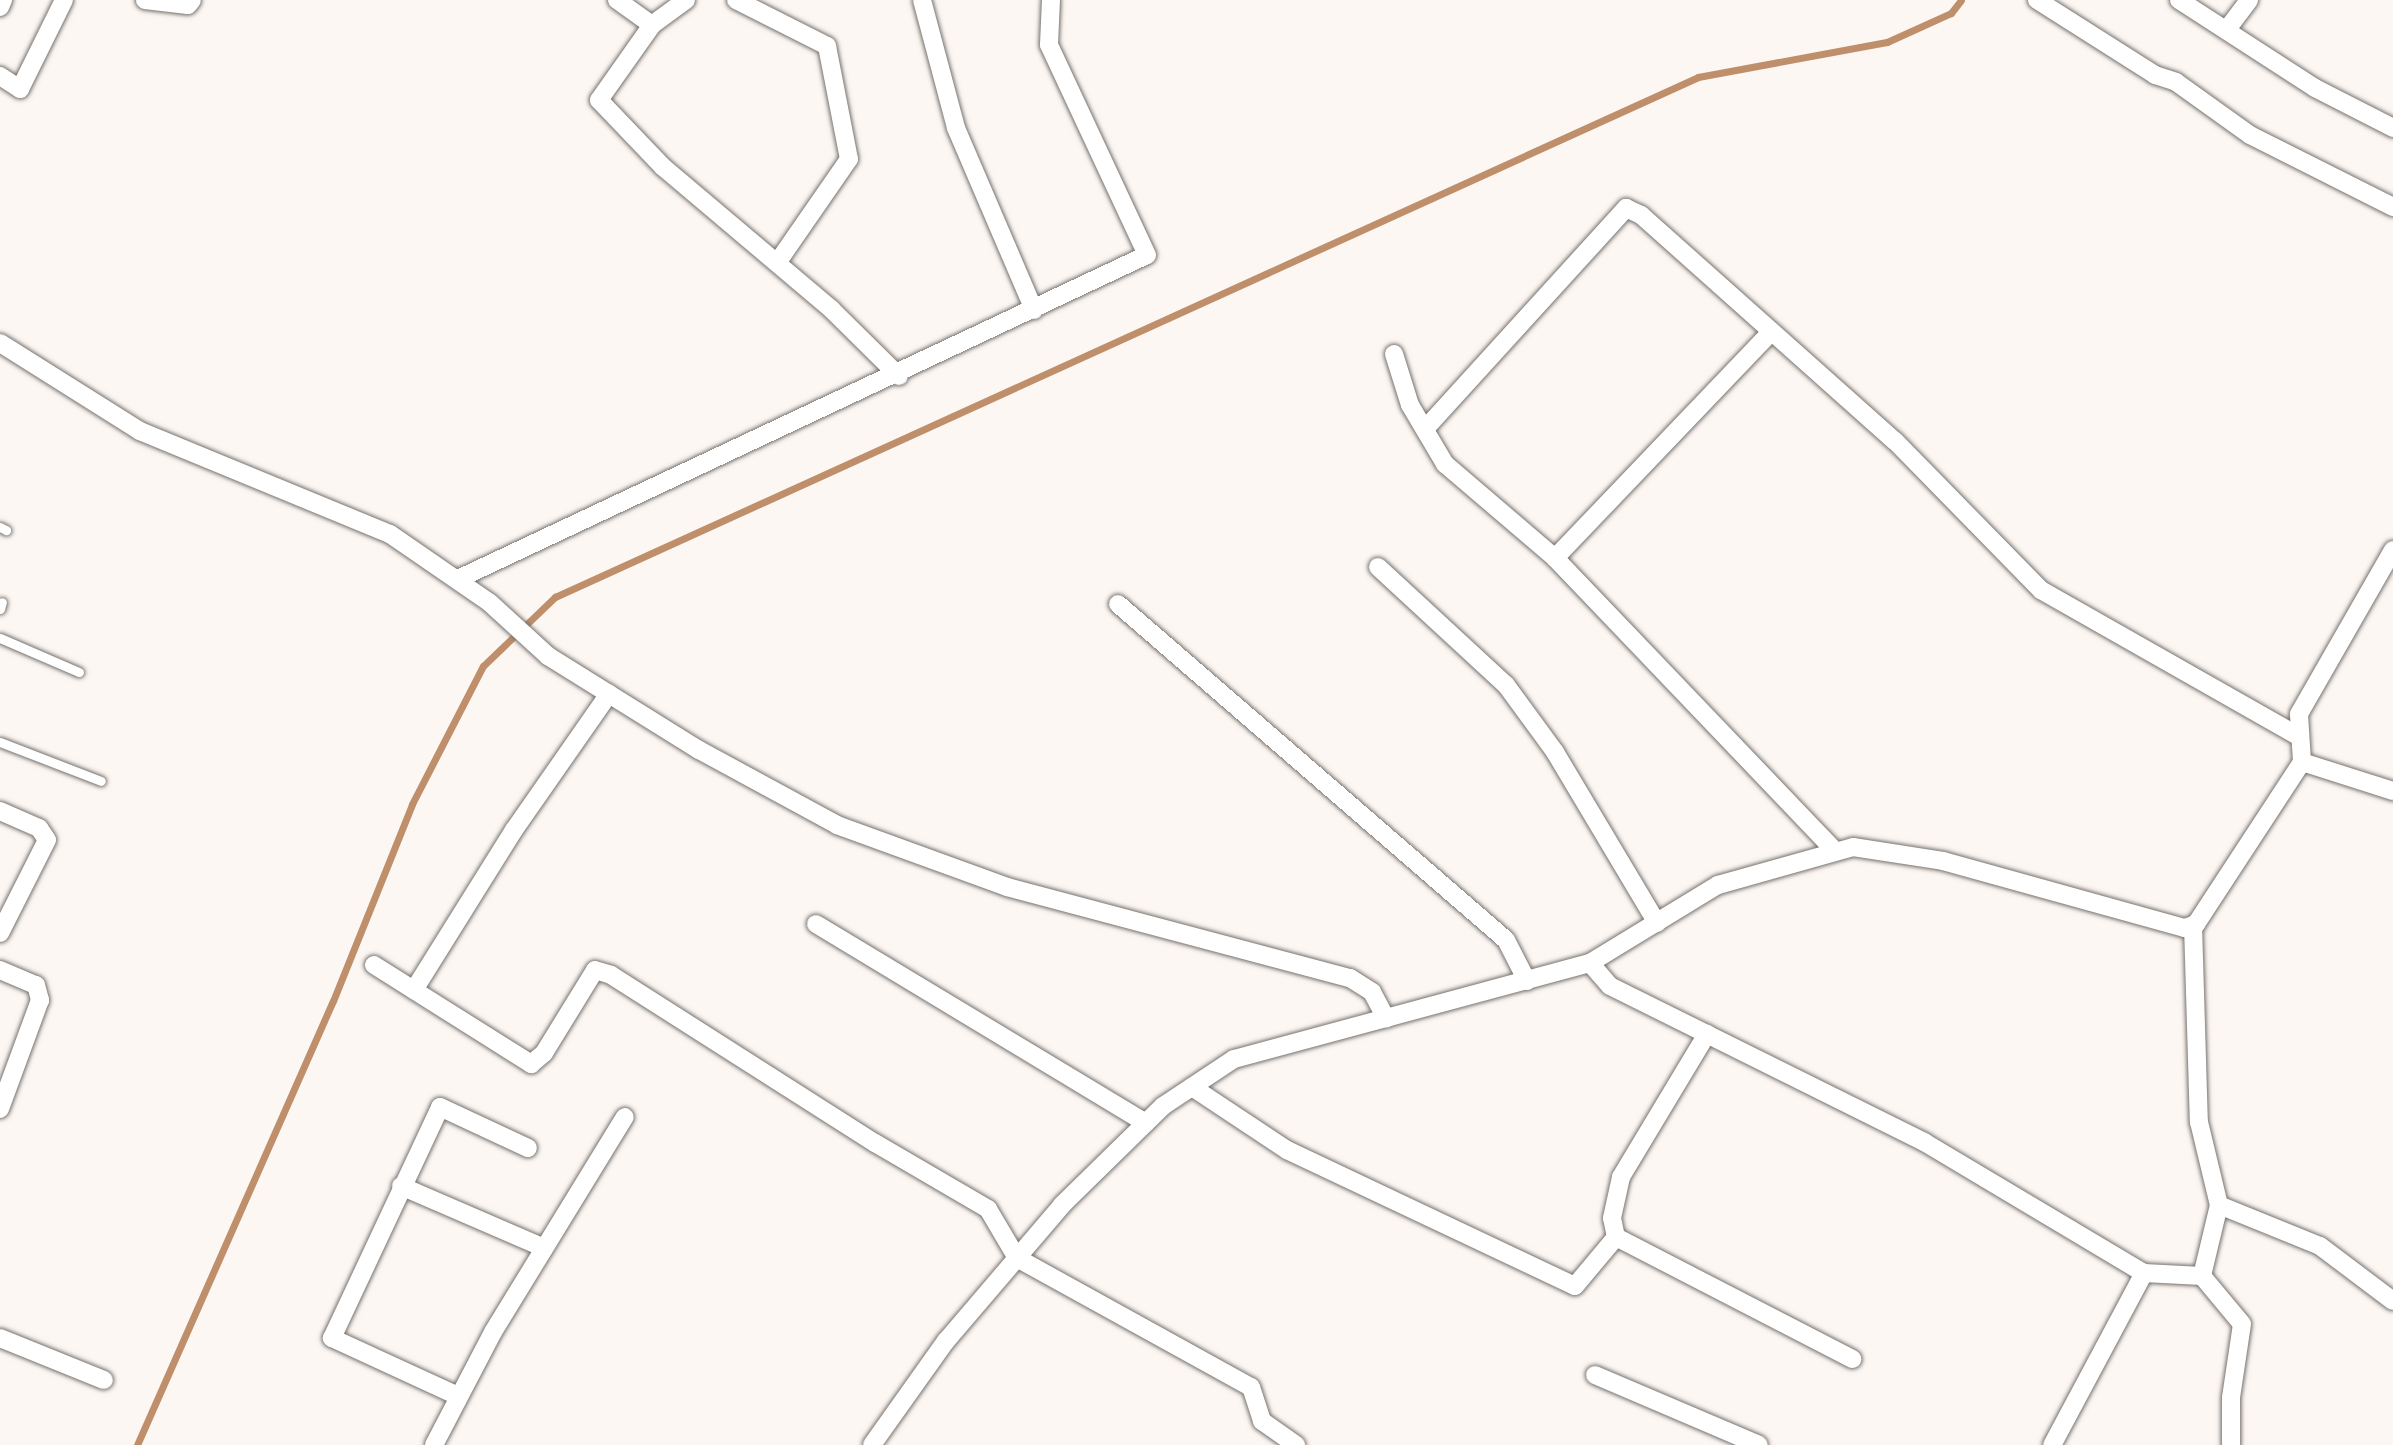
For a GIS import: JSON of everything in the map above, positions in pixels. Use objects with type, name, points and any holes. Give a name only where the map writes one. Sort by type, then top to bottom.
[{"type":"street","points":[[0,7],[3,0]]},
{"type":"street","points":[[0,76],[20,89],[64,0]]},
{"type":"street","points":[[145,0],[188,5],[192,0]]},
{"type":"street","points":[[617,0],[652,25]]},
{"type":"street","points":[[686,0],[652,25],[599,100],[663,167],[777,263],[899,376]]},
{"type":"street","points":[[736,0],[827,46],[849,159],[777,263]]},
{"type":"street","points":[[922,0],[956,128],[1034,310]]},
{"type":"street","points":[[458,579],[899,376],[1147,255],[1049,45],[1051,0]]},
{"type":"street","points":[[2037,0],[2155,75],[2176,82],[2250,135],[2393,207]]},
{"type":"street","points":[[2179,0],[2228,28],[2315,88],[2393,128]]},
{"type":"street","points":[[2228,28],[2249,0]]},
{"type":"street","points":[[1425,429],[1626,208],[1895,441],[2041,590],[2298,736]]},
{"type":"street","points":[[1555,558],[1771,332]]},
{"type":"street","points":[[0,343],[140,431],[390,534],[490,603],[548,656],[699,750],[837,825],[1007,887],[1350,978],[1372,992],[1386,1018]]},
{"type":"street","points":[[1394,354],[1410,405],[1445,464],[1555,558],[1834,850]]},
{"type":"street","points":[[2202,1276],[2219,1205],[2199,1122],[2193,925],[2302,762],[2299,714],[2393,550]]},
{"type":"street","points":[[1378,567],[1506,685],[1555,752],[1657,923]]},
{"type":"street","points":[[1118,604],[1506,940],[1527,981]]},
{"type":"street","points":[[414,990],[514,830],[609,694]]},
{"type":"street","points":[[2302,762],[2393,791]]},
{"type":"street","points":[[0,811],[39,828],[47,840],[0,933]]},
{"type":"street","points":[[872,1445],[946,1341],[1017,1258],[1146,1123],[1234,1059],[1590,963],[1718,885],[1834,850],[1875,848],[1943,861],[2185,928],[2193,925]]},
{"type":"street","points":[[816,924],[1146,1123]]},
{"type":"street","points":[[1590,963],[1610,986],[1924,1142],[2144,1273],[2202,1276],[2242,1324],[2231,1398],[2231,1445]]},
{"type":"street","points":[[374,965],[531,1064],[544,1053],[595,970],[611,975],[875,1143],[988,1209],[1017,1258],[1251,1387],[1262,1421],[1296,1445]]},
{"type":"street","points":[[0,970],[36,985],[40,1000],[0,1109]]},
{"type":"street","points":[[1616,1237],[1612,1218],[1621,1177],[1707,1034]]},
{"type":"street","points":[[1192,1087],[1287,1150],[1575,1286],[1616,1237]]},
{"type":"street","points":[[458,1396],[332,1338],[440,1107],[528,1148]]},
{"type":"street","points":[[434,1445],[458,1396],[544,1248],[625,1117]]},
{"type":"street","points":[[401,1186],[544,1248]]},
{"type":"street","points":[[2219,1205],[2320,1246],[2393,1301]]},
{"type":"street","points":[[1616,1237],[1852,1359]]},
{"type":"street","points":[[2052,1445],[2144,1273]]},
{"type":"street","points":[[0,1338],[104,1380]]},
{"type":"street","points":[[1595,1375],[1759,1445]]},
{"type":"lane","points":[[0,638],[79,672]]},
{"type":"lane","points":[[0,742],[101,781]]},
{"type":"waterway","points":[[137,1445],[333,1001],[412,804],[483,666],[555,597],[1698,77],[1887,42],[1951,13],[1961,0]]}]
